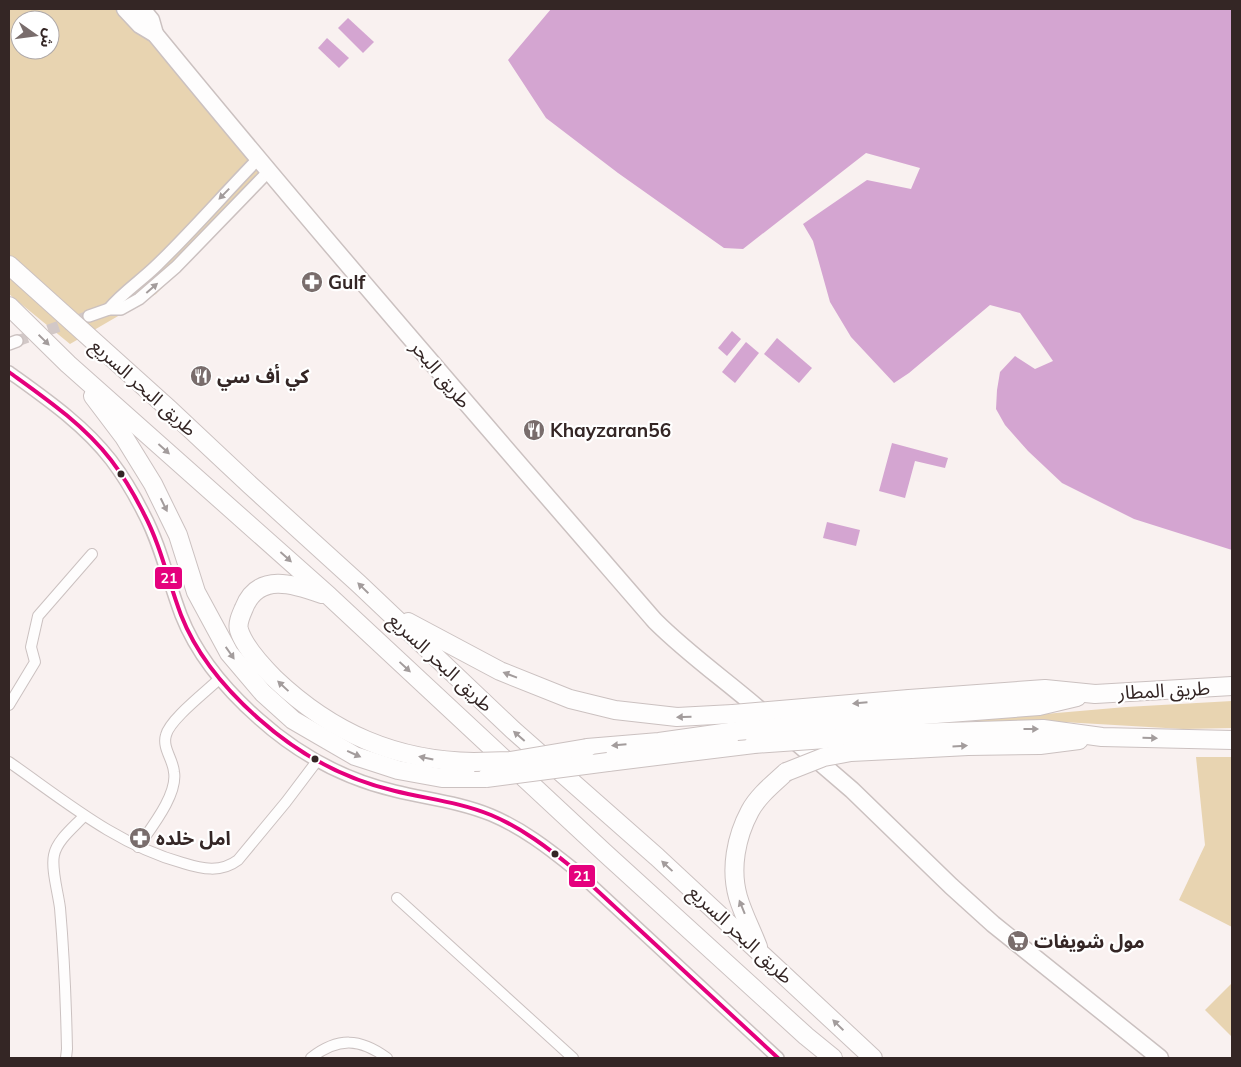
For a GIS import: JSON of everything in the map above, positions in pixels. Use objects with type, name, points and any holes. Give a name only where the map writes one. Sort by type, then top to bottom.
[{"type":"highway","name":"طريق البحر","points":[[125,9],[140,25],[155,34],[268,172],[497,441],[655,621],[676,642],[744,696],[852,790],[951,886],[994,924],[1160,1058]]},
{"type":"highway","name":"طريق البحر","points":[[142,9],[151,20],[155,34]]},
{"type":"highway","name":"طريق البحر السريع","points":[[9,265],[169,409],[513,730],[657,857],[873,1058]]},
{"type":"highway","name":"طريق البحر السريع","points":[[9,306],[68,364],[328,596],[806,1036]]},
{"type":"highway","points":[[68,364],[124,437],[154,484],[178,535],[196,592],[229,653],[263,693],[293,720],[354,756],[398,770],[442,778],[486,778],[910,724]]},
{"type":"highway","points":[[328,596],[299,586],[278,583],[265,586],[256,590],[247,599],[240,618],[239,630],[252,653],[265,669],[306,707],[337,727],[366,741],[403,754],[440,761],[510,761],[587,748],[659,742],[735,722]]},
{"type":"highway","points":[[386,610],[500,671],[570,699],[615,710],[735,722],[910,724],[1043,729],[1102,737],[1232,740]]},
{"type":"highway","name":"طريق المطار","points":[[910,724],[1045,689],[1095,694],[1232,686]]},
{"type":"highway","points":[[760,952],[738,897],[734,862],[738,841],[750,810],[770,786],[786,772],[824,757],[852,752],[910,724]]},
{"type":"highway","points":[[806,1036],[826,1058]]},
{"type":"highway","points":[[806,1036],[833,1058]]},
{"type":"street","points":[[110,309],[116,300],[133,288],[159,263],[258,159]]},
{"type":"street","points":[[89,316],[110,309],[121,308],[139,299],[176,267],[268,172]]},
{"type":"street","points":[[9,372],[56,406],[77,424],[111,460],[144,514],[159,546],[182,616],[195,643],[219,679],[237,699],[266,725],[317,761],[367,782],[395,791],[445,800],[470,807],[521,830],[574,869],[778,1058]]},
{"type":"street","points":[[9,705],[35,662],[31,647],[38,616],[92,554]]},
{"type":"street","points":[[138,847],[168,799],[174,782],[174,768],[166,748],[166,734],[175,721],[219,679]]},
{"type":"street","points":[[9,762],[84,816],[138,847],[170,860],[215,869],[230,866],[253,842],[317,761]]},
{"type":"street","points":[[66,1058],[64,978],[54,856],[59,843],[84,816]]},
{"type":"street","points":[[397,898],[573,1058]]},
{"type":"street","points":[[311,1058],[329,1047],[352,1042],[362,1043],[373,1048],[387,1058]]},
{"type":"shaded area","points":[[9,9],[134,9],[272,173],[156,294],[70,344],[9,294]]},
{"type":"shaded area","points":[[551,9],[1232,9],[1232,550],[1134,519],[1062,483],[1028,451],[1005,425],[996,409],[1000,372],[1015,356],[1035,369],[1053,361],[1020,313],[990,305],[909,373],[894,383],[851,337],[830,302],[813,241],[803,224],[867,180],[911,189],[920,168],[866,153],[743,249],[724,248],[618,173],[546,118],[508,60]]},
{"type":"shaded area","points":[[348,18],[374,42],[363,53],[338,28]]},
{"type":"shaded area","points":[[327,38],[349,58],[339,68],[318,48]]},
{"type":"shaded area","points":[[732,331],[741,339],[727,356],[718,348]]},
{"type":"shaded area","points":[[777,338],[812,368],[799,383],[764,354]]},
{"type":"shaded area","points":[[746,342],[759,353],[735,383],[722,372]]},
{"type":"shaded area","points":[[892,443],[948,458],[945,468],[915,461],[905,498],[879,491]]},
{"type":"shaded area","points":[[827,522],[860,530],[856,546],[823,538]]},
{"type":"shaded area","points":[[1232,701],[1232,728],[1183,729],[1063,722],[964,721],[1126,707]]},
{"type":"shaded area","points":[[1196,757],[1232,757],[1232,927],[1179,900],[1205,845]]},
{"type":"shaded area","points":[[1232,983],[1232,1037],[1205,1010]]},
{"type":"tunnel","points":[[17,341],[89,316]]},
{"type":"transit line","name":"21","points":[[9,372],[76,423],[116,466],[150,526],[181,615],[195,644],[224,684],[259,719],[305,754],[340,772],[376,786],[455,804],[491,815],[534,839],[574,869],[778,1058]]},
{"type":"place","name":"Gulf","points":[[312,282]]},
{"type":"place","name":"كي أف سي","points":[[201,376]]},
{"type":"place","name":"Khayzaran56","points":[[534,430]]},
{"type":"place","name":"امل خلده","points":[[140,838]]},
{"type":"place","name":"مول شويفات","points":[[1018,941]]}]
